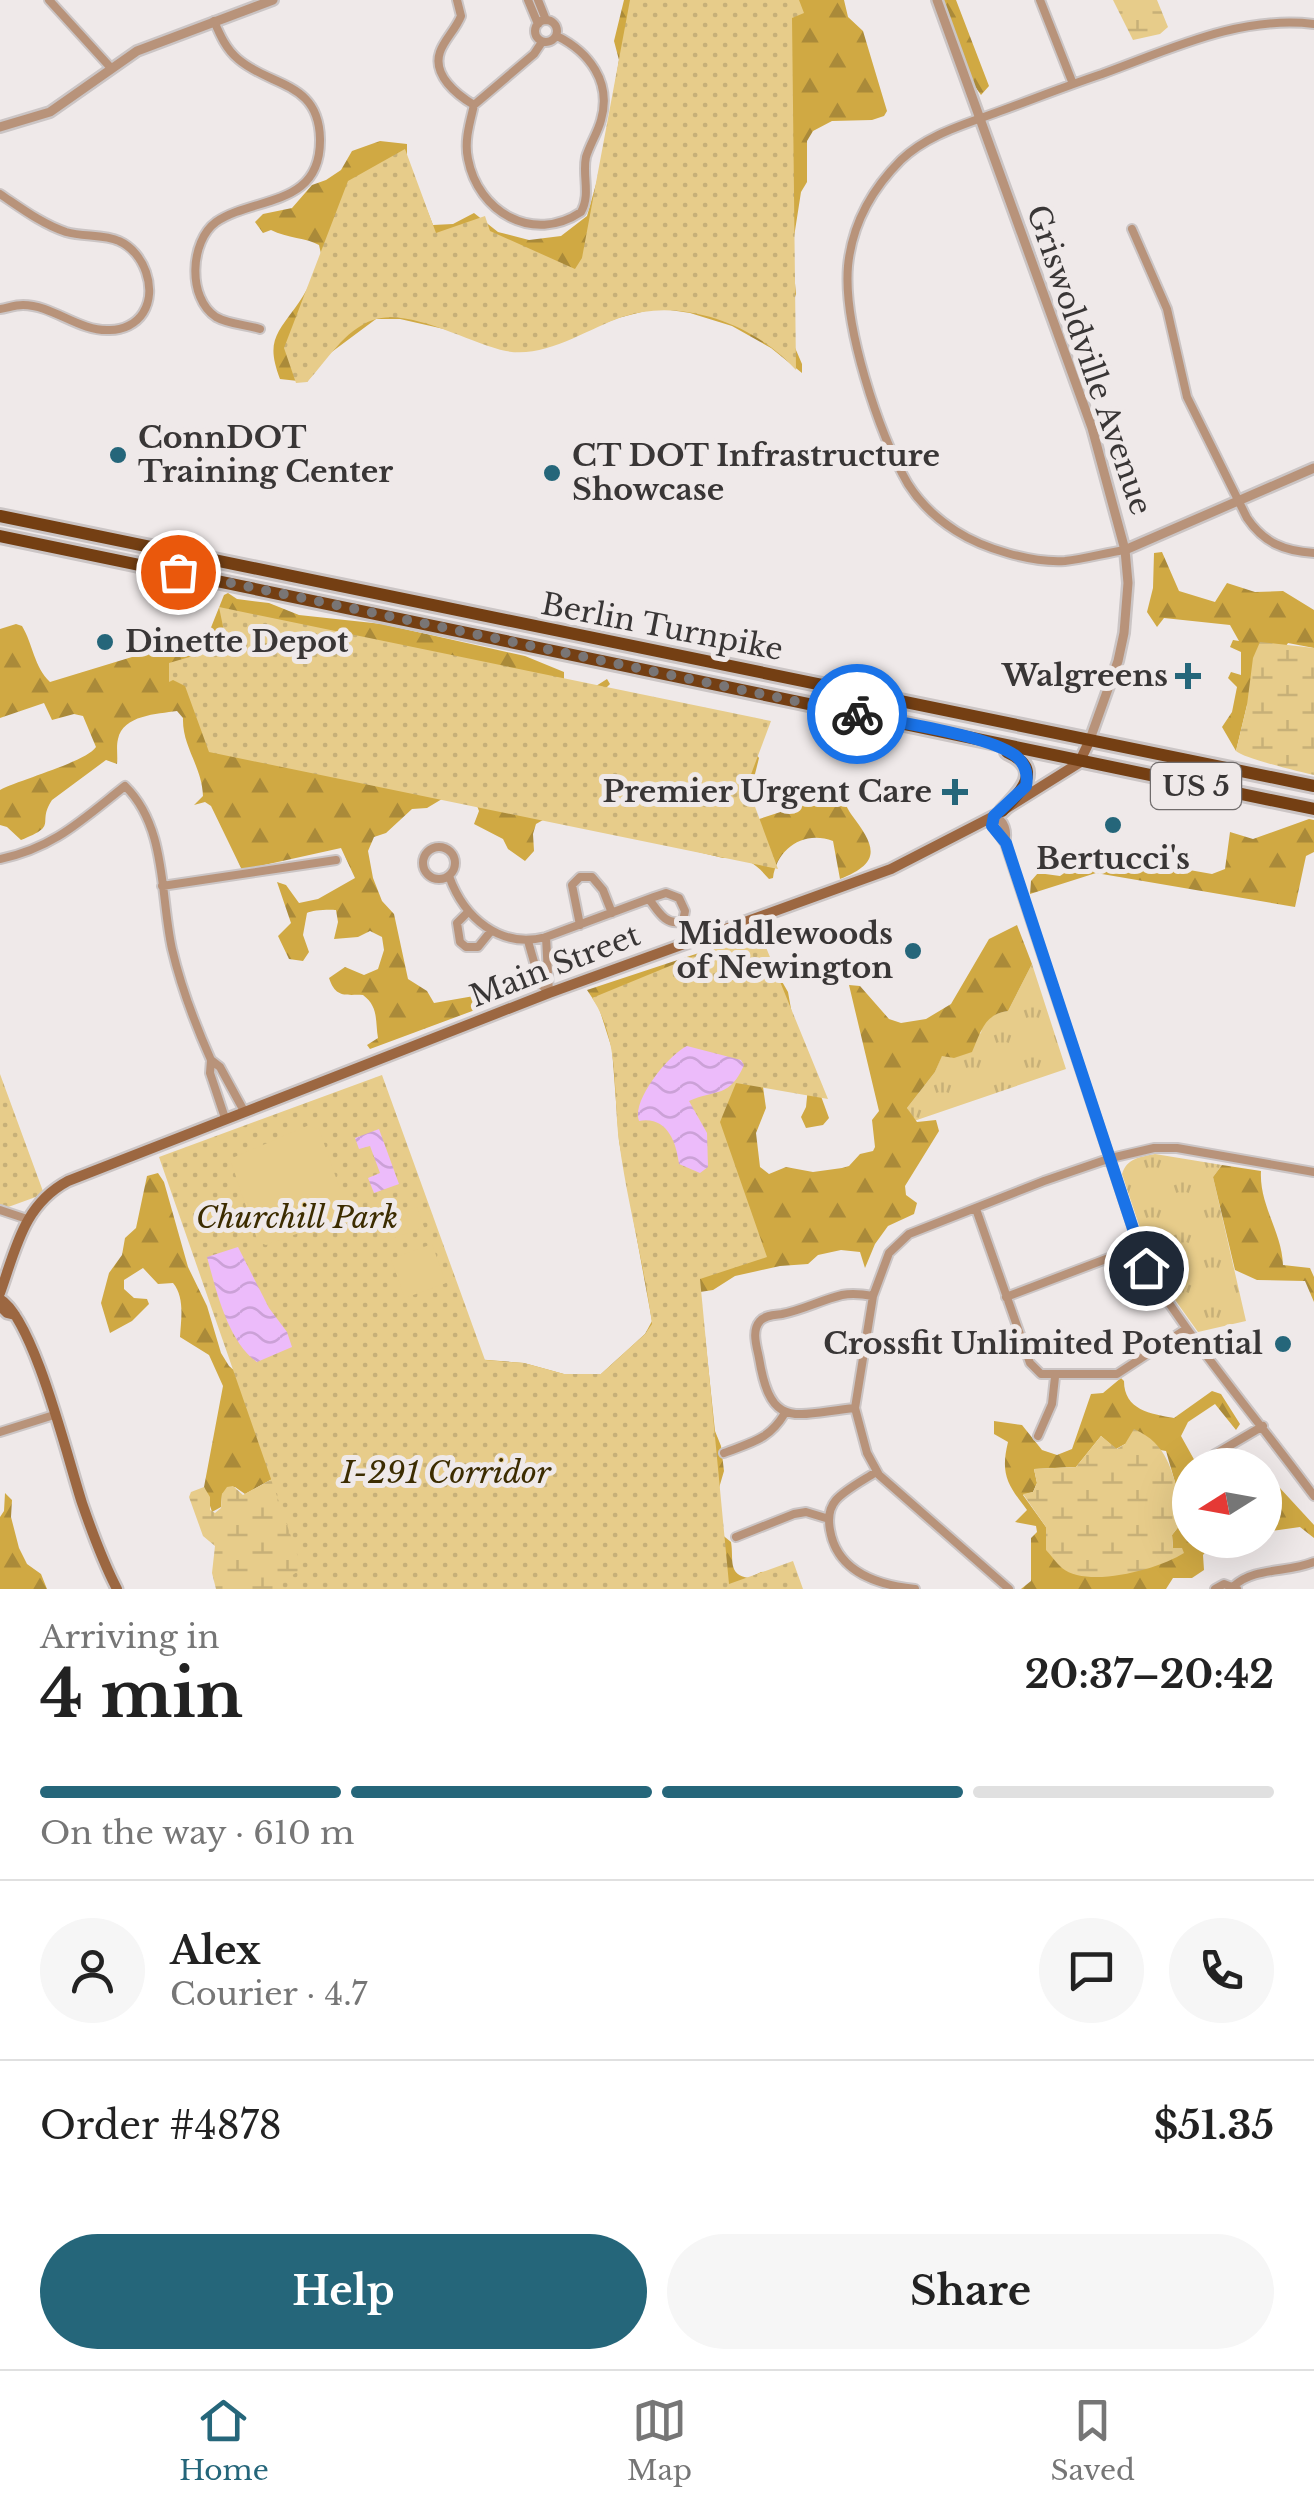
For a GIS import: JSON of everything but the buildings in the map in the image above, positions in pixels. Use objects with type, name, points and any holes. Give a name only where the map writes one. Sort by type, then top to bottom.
[{"type":"highway","name":"Berlin Turnpike","points":[[0,516],[1314,786]]},
{"type":"highway","points":[[54,548],[59,528]]},
{"type":"highway","name":"Berlin Turnpike","points":[[0,536],[1314,809]]},
{"type":"highway","points":[[360,610],[363,593]]},
{"type":"highway","points":[[743,669],[759,692]]},
{"type":"highway","points":[[986,742],[1014,756],[1026,772],[1026,786],[998,813]]},
{"type":"main road","points":[[1079,762],[1089,742]]},
{"type":"main road","name":"Main Street","points":[[0,1296],[3,1269],[27,1219],[42,1199],[68,1181],[549,994],[891,869],[998,813],[1079,762]]},
{"type":"main road","points":[[0,1296],[12,1308],[32,1348],[84,1507],[117,1589]]},
{"type":"main road","points":[[0,1306],[14,1315]]},
{"type":"street","points":[[49,0],[111,68]]},
{"type":"street","points":[[0,127],[50,112],[137,51],[274,0]]},
{"type":"street","points":[[457,0],[461,16],[441,48],[440,67],[454,92],[474,104]]},
{"type":"street","points":[[528,0],[542,22],[556,25],[556,36],[542,42],[534,54],[474,104],[466,140],[467,158],[482,194],[494,208],[522,224],[541,226],[581,212],[585,206],[587,155],[601,120],[603,89],[599,74],[578,47],[556,36]]},
{"type":"street","points":[[538,0],[542,22],[535,32],[542,42]]},
{"type":"street","name":"Griswoldville Avenue","points":[[937,0],[1092,428],[1124,550],[1128,583],[1124,633],[1089,742]]},
{"type":"street","points":[[1040,0],[1073,84]]},
{"type":"street","points":[[214,21],[236,58],[291,85],[305,98],[315,115],[320,137],[316,161],[306,180],[275,202],[218,220],[198,248],[195,266],[206,306],[217,317],[260,329]]},
{"type":"street","points":[[1314,24],[1247,24],[937,136],[904,157],[882,181],[864,209],[848,264],[848,290],[872,400],[909,485],[923,504],[958,533],[994,548],[1051,560],[1124,550],[1314,468]]},
{"type":"street","points":[[0,194],[38,219],[68,232],[118,240],[136,254],[146,272],[149,294],[144,312],[133,324],[113,330],[90,329],[25,305],[0,310]]},
{"type":"street","points":[[1132,229],[1167,309],[1188,397],[1250,523],[1267,540],[1289,550],[1314,553]]},
{"type":"street","points":[[0,859],[57,840],[125,786],[142,804],[153,837],[177,970],[210,1060],[210,1073],[225,1118]]},
{"type":"street","points":[[998,813],[1146,1268],[1186,1329],[1314,1496]]},
{"type":"street","points":[[442,848],[451,852],[454,867],[449,876],[439,880],[429,876],[423,867],[427,852],[442,848]]},
{"type":"street","points":[[162,886],[336,860]]},
{"type":"street","points":[[449,876],[468,912],[491,931],[528,941],[546,937],[649,898],[666,893],[679,898],[685,911],[683,921],[676,924],[666,920],[649,898]]},
{"type":"street","points":[[580,925],[572,885],[580,876],[592,877],[604,890],[612,913]]},
{"type":"street","points":[[468,912],[458,924],[460,942],[466,947],[478,947],[491,931]]},
{"type":"street","points":[[546,937],[549,994]]},
{"type":"street","points":[[528,941],[540,982],[549,994]]},
{"type":"street","points":[[210,1060],[218,1064],[244,1112]]},
{"type":"street","points":[[1009,1589],[876,1472],[862,1439],[855,1408],[873,1296],[889,1253],[909,1234],[1111,1158],[1154,1148],[1177,1148],[1314,1172]]},
{"type":"street","points":[[976,1209],[1030,1362],[1041,1374],[1117,1374],[1186,1329]]},
{"type":"street","points":[[0,1210],[27,1219]]},
{"type":"street","points":[[1006,1297],[1114,1256]]},
{"type":"street","points":[[855,1408],[785,1412],[764,1390],[755,1334],[764,1317],[799,1310],[840,1295],[873,1296]]},
{"type":"street","points":[[1038,1436],[1052,1404],[1054,1376]]},
{"type":"street","points":[[724,1453],[774,1431],[785,1412]]},
{"type":"street","points":[[0,1432],[54,1415]]},
{"type":"street","points":[[1226,1448],[1263,1426]]},
{"type":"street","points":[[876,1472],[837,1499],[829,1519],[832,1540],[845,1564],[863,1576],[890,1586],[914,1589]]},
{"type":"street","points":[[736,1537],[806,1512],[829,1519]]},
{"type":"street","points":[[1215,1589],[1224,1584],[1235,1588],[1243,1578],[1314,1562]]},
{"type":"green space","points":[[624,0],[844,0],[848,17],[863,31],[887,111],[872,120],[832,121],[813,131],[807,141],[807,182],[801,192],[792,250],[796,294],[792,306],[793,343],[802,373],[771,348],[732,326],[657,308],[618,318],[539,349],[514,351],[457,332],[400,319],[376,319],[329,354],[307,382],[280,379],[274,357],[275,341],[322,258],[319,245],[271,230],[263,233],[255,222],[263,214],[292,208],[312,185],[341,170],[352,151],[380,141],[407,144],[407,159],[433,225],[453,224],[474,213],[498,232],[529,240],[561,236],[587,216],[602,163],[619,60],[614,41]]},
{"type":"green space","points":[[630,0],[799,0],[804,13],[792,18],[796,370],[760,339],[692,313],[668,310],[622,317],[566,342],[521,352],[492,347],[422,322],[388,317],[353,331],[307,382],[296,383],[284,348],[348,181],[405,149],[436,233],[485,216],[490,231],[575,269],[582,258]]},
{"type":"green space","points":[[943,0],[956,0],[989,86],[981,95],[974,85]]},
{"type":"green space","points":[[1113,0],[1157,0],[1168,27],[1160,34],[1133,40]]},
{"type":"green space","points":[[1162,552],[1179,591],[1215,602],[1227,583],[1255,592],[1283,591],[1314,610],[1314,648],[1288,643],[1247,705],[1236,751],[1222,727],[1232,712],[1237,687],[1228,678],[1231,672],[1241,675],[1241,652],[1230,647],[1233,640],[1239,641],[1230,625],[1164,618],[1157,627],[1147,612],[1153,588],[1154,553]]},
{"type":"green space","points":[[228,593],[237,599],[269,603],[299,615],[382,624],[525,656],[564,672],[564,684],[596,686],[607,679],[610,684],[602,692],[757,755],[749,798],[756,820],[839,793],[865,835],[871,852],[869,859],[854,873],[840,879],[833,841],[802,840],[786,850],[769,879],[743,859],[723,858],[550,816],[536,824],[534,851],[525,861],[508,849],[503,839],[474,824],[479,811],[476,803],[442,799],[427,808],[412,809],[386,833],[374,837],[368,851],[382,901],[394,914],[408,979],[427,991],[434,1003],[474,996],[494,987],[510,997],[370,1049],[367,1045],[378,1038],[372,1004],[363,995],[338,992],[329,978],[345,967],[364,975],[378,969],[384,950],[382,937],[370,931],[358,937],[334,939],[336,910],[307,913],[303,935],[309,952],[303,961],[289,959],[278,936],[291,923],[277,882],[286,885],[299,903],[318,899],[355,878],[341,848],[242,870],[211,806],[205,802],[194,805],[203,796],[202,785],[183,718],[177,711],[142,717],[127,725],[118,739],[117,764],[106,760],[52,800],[40,831],[21,840],[0,825],[0,790],[80,758],[96,747],[83,716],[74,714],[52,720],[44,703],[0,718],[0,629],[22,626],[40,669],[50,682],[132,657],[149,645],[199,650]]},
{"type":"green space","points":[[219,607],[771,721],[747,785],[778,869],[209,752],[185,686],[169,682],[169,663],[227,646]]},
{"type":"green space","points":[[1260,642],[1314,648],[1314,775],[1236,751],[1253,658]]},
{"type":"green space","points":[[1314,820],[1314,852],[1306,856],[1295,907],[1096,873],[1030,894],[1031,881],[1038,873],[1060,876],[1099,854],[1212,874],[1225,869],[1230,832],[1253,839]]},
{"type":"green space","name":"I-291 Corridor","points":[[1017,925],[1032,964],[1008,1011],[988,1020],[972,1052],[954,1058],[942,1056],[935,1072],[907,1108],[917,1122],[936,1120],[939,1131],[905,1186],[906,1195],[917,1203],[914,1214],[888,1226],[865,1268],[860,1252],[841,1250],[818,1255],[808,1264],[735,1276],[713,1290],[700,1292],[700,1326],[705,1336],[715,1431],[724,1471],[719,1488],[720,1533],[731,1542],[737,1574],[749,1578],[775,1571],[796,1589],[414,1589],[274,1478],[245,1494],[235,1487],[222,1494],[221,1507],[212,1512],[204,1487],[223,1386],[209,1355],[180,1337],[177,1289],[173,1283],[158,1284],[143,1268],[124,1280],[124,1289],[134,1298],[147,1299],[149,1304],[132,1321],[110,1333],[101,1303],[109,1273],[122,1255],[125,1238],[136,1228],[147,1176],[158,1173],[164,1182],[188,1267],[207,1306],[221,1353],[243,1378],[475,1359],[524,1363],[564,1374],[601,1374],[645,1334],[652,1321],[619,1141],[612,1049],[599,1008],[587,990],[723,945],[753,931],[788,992],[793,1020],[829,1118],[823,1125],[806,1128],[801,1117],[808,1087],[763,1087],[766,1108],[756,1133],[760,1167],[769,1174],[786,1167],[813,1172],[842,1168],[860,1154],[873,1151],[872,1120],[879,1111],[849,985],[860,986],[889,1019],[901,1023],[926,1019],[951,1004],[989,939]]},
{"type":"green space","name":"I-291 Corridor","points":[[767,926],[763,940],[828,1099],[736,1083],[720,1122],[767,1257],[700,1279],[729,1584],[793,1561],[803,1589],[274,1589],[302,1568],[159,1157],[382,1075],[485,1360],[524,1363],[564,1374],[601,1374],[652,1324],[619,1141],[611,1049],[592,998]]},
{"type":"green space","points":[[1032,964],[1066,1069],[914,1121],[907,1108],[935,1072],[942,1055],[981,1033],[991,1017],[1008,1011]]},
{"type":"green space","points":[[0,1074],[44,1194],[0,1210]]},
{"type":"green space","name":"Churchill Park","points":[[307,1126],[319,1129],[349,1215],[266,1245],[258,1242],[230,1159]]},
{"type":"green space","points":[[1155,1154],[1222,1165],[1213,1177],[1246,1321],[1198,1332],[1163,1283],[1149,1255],[1122,1174],[1131,1161]]},
{"type":"green space","points":[[1222,1165],[1261,1171],[1263,1195],[1283,1265],[1310,1268],[1314,1302],[1305,1281],[1257,1280],[1235,1270],[1213,1177]]},
{"type":"green space","points":[[417,1207],[424,1227],[386,1241],[379,1220]]},
{"type":"green space","points":[[432,1244],[446,1283],[405,1298],[391,1259]]},
{"type":"green space","points":[[1121,1378],[1129,1398],[1140,1409],[1174,1418],[1212,1391],[1221,1394],[1240,1424],[1236,1430],[1215,1404],[1188,1422],[1181,1436],[1188,1448],[1172,1448],[1172,1472],[1166,1451],[1125,1444],[1116,1449],[1101,1436],[1076,1467],[1034,1469],[1037,1483],[1033,1492],[1023,1495],[1046,1527],[1049,1543],[1172,1548],[1172,1558],[1203,1558],[1204,1570],[1192,1578],[1173,1578],[1166,1589],[1021,1589],[1031,1581],[1031,1538],[1037,1532],[1036,1526],[1015,1522],[1027,1510],[1007,1479],[1008,1442],[994,1434],[994,1421],[1022,1425],[1042,1450],[1057,1455],[1072,1449],[1091,1394],[1103,1393]]},
{"type":"green space","points":[[1134,1429],[1154,1442],[1171,1469],[1175,1558],[1105,1577],[1074,1574],[1062,1568],[1046,1550],[1046,1527],[1023,1494],[1033,1492],[1037,1483],[1034,1469],[1076,1467],[1101,1436],[1117,1449]]},
{"type":"green space","points":[[274,1478],[414,1589],[216,1589],[212,1573],[215,1546],[203,1536],[189,1497],[191,1492],[204,1487],[210,1497],[210,1510],[215,1513],[221,1508],[227,1487],[233,1486],[243,1495]]},
{"type":"green space","points":[[1282,1490],[1314,1525],[1314,1538],[1300,1527],[1282,1530]]},
{"type":"green space","points":[[5,1493],[12,1500],[11,1517],[19,1548],[27,1564],[41,1574],[47,1589],[0,1589],[0,1517]]},
{"type":"water","points":[[687,1046],[741,1060],[744,1065],[728,1088],[689,1101],[707,1133],[708,1167],[700,1173],[679,1164],[668,1132],[656,1122],[639,1121],[638,1112],[653,1079]]},
{"type":"water","points":[[379,1129],[399,1184],[374,1193],[368,1178],[380,1173],[370,1146],[359,1149],[355,1138]]},
{"type":"water","points":[[238,1247],[292,1347],[257,1362],[231,1329],[207,1257]]},
{"type":"way so far","points":[[178,572],[857,714]]},
{"type":"place","name":"ConnDOT Training Center","points":[[118,455]]},
{"type":"place","name":"CT DOT Infrastructure Showcase","points":[[552,473]]},
{"type":"place","name":"Dinette Depot","points":[[105,642]]},
{"type":"place","name":"Walgreens","points":[[1188,676]]},
{"type":"place","name":"Premier Urgent Care","points":[[955,792]]},
{"type":"place","name":"Bertucci's","points":[[1113,825]]},
{"type":"place","name":"Middlewoods of Newington","points":[[913,951]]},
{"type":"place","name":"Crossfit Unlimited Potential","points":[[1283,1344]]},
{"type":"route","points":[[857,714],[986,742],[1019,759],[1023,766],[1026,786],[994,816],[992,826],[1006,843],[1146,1268]]}]
